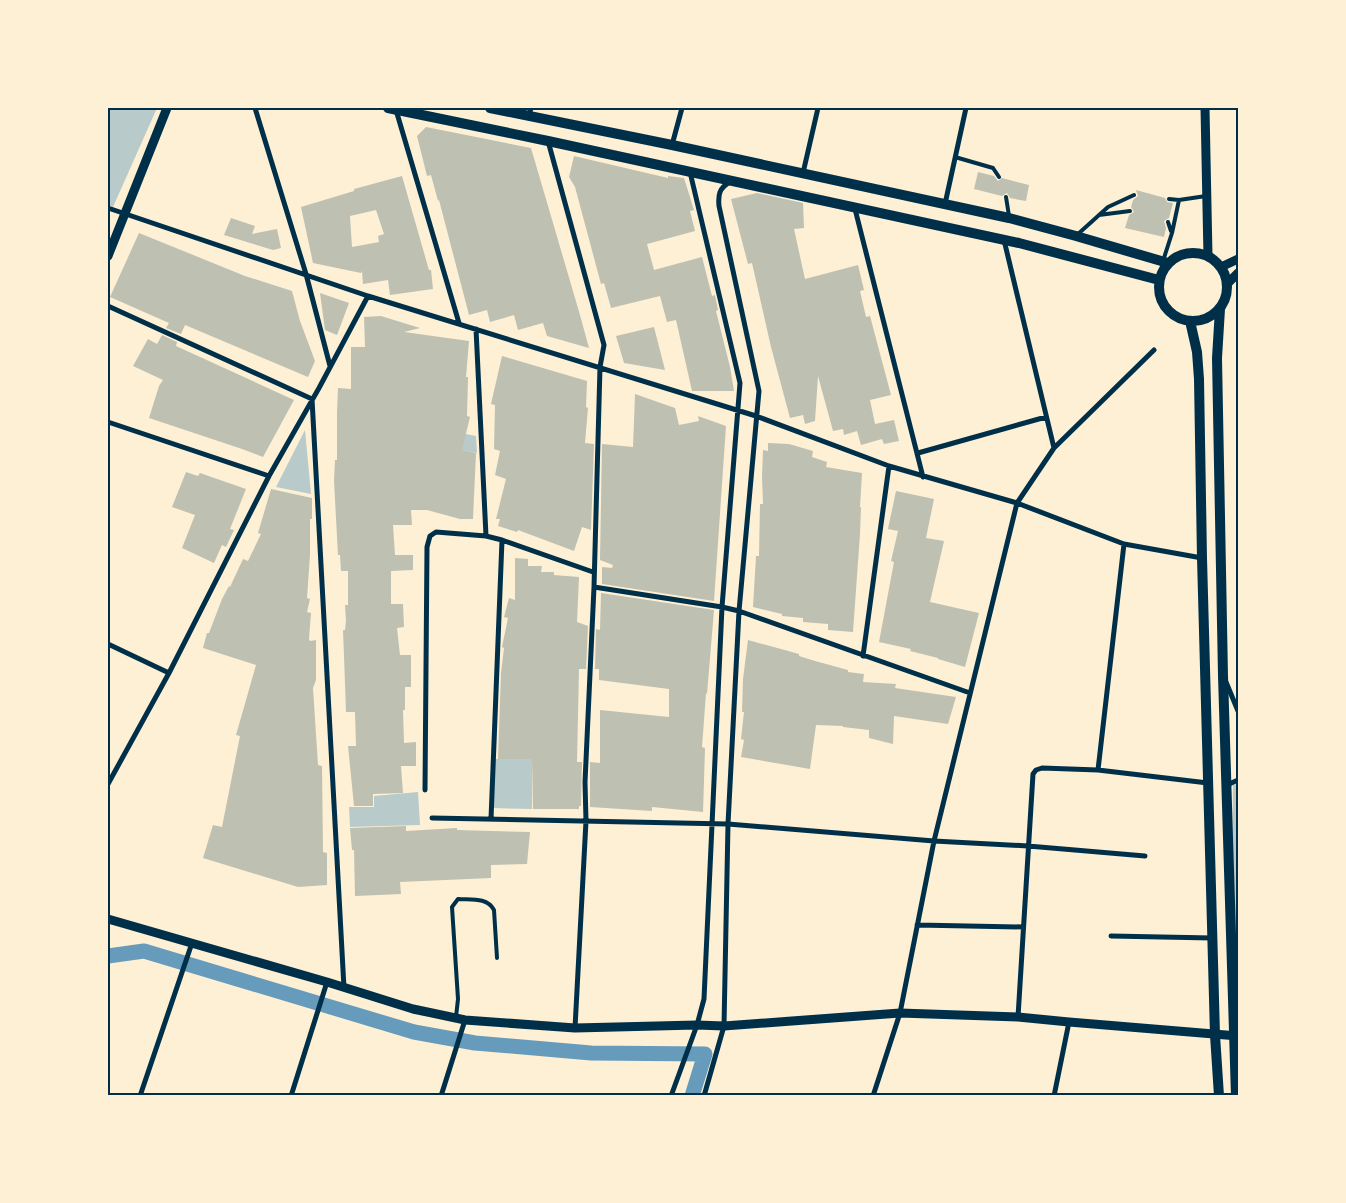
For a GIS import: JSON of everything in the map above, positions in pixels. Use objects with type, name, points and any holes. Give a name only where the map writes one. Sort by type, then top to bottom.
[{"type":"main road","points":[[392,108],[1004,240],[1159,280]]},
{"type":"main road","points":[[490,108],[530,111],[672,145],[1009,218],[1165,262],[1187,252],[1198,253],[1208,256],[1221,268],[1227,284],[1227,292],[1220,308],[1217,358],[1223,676],[1236,1036],[1236,1096]]},
{"type":"main road","points":[[1165,262],[1158,290],[1165,307],[1180,319],[1190,321],[1203,320],[1220,308]]},
{"type":"main road","points":[[1190,321],[1197,352],[1200,379],[1202,558],[1215,1035],[1219,1096]]},
{"type":"street","points":[[108,256],[167,108]]},
{"type":"street","points":[[255,108],[306,274],[330,367]]},
{"type":"street","points":[[392,108],[458,323]]},
{"type":"street","points":[[672,145],[682,108]]},
{"type":"street","points":[[802,174],[818,108]]},
{"type":"street","points":[[945,204],[966,108]]},
{"type":"street","points":[[1205,108],[1208,256]]},
{"type":"street","points":[[548,141],[604,345],[600,367],[594,587],[585,782],[586,820],[574,1028]]},
{"type":"street","points":[[671,1096],[697,1025],[704,999],[722,606],[740,383],[690,172]]},
{"type":"street","points":[[704,1096],[724,1026],[728,824],[739,611],[758,391],[719,206],[718,195],[723,186],[732,181]]},
{"type":"street","points":[[855,207],[924,477]]},
{"type":"street","points":[[108,208],[368,296],[756,416],[889,466],[1016,503],[1124,544],[1202,558]]},
{"type":"street","points":[[1004,240],[1054,448]]},
{"type":"street","points":[[1221,268],[1238,259]]},
{"type":"street","points":[[1227,284],[1238,273]]},
{"type":"street","points":[[108,784],[169,673],[268,476],[368,296]]},
{"type":"street","points":[[108,306],[312,399]]},
{"type":"street","points":[[476,330],[486,536]]},
{"type":"street","points":[[873,1096],[900,1013],[934,841],[1016,503],[1054,448],[1154,350]]},
{"type":"street","points":[[312,399],[344,988]]},
{"type":"street","points":[[918,453],[1046,417]]},
{"type":"street","points":[[108,422],[268,476]]},
{"type":"street","points":[[863,656],[889,466]]},
{"type":"street","points":[[425,790],[428,547],[430,536],[436,532],[486,536],[593,572]]},
{"type":"street","points":[[491,819],[502,540]]},
{"type":"street","points":[[1098,770],[1124,544]]},
{"type":"street","points":[[594,587],[722,606],[970,693]]},
{"type":"street","points":[[108,644],[169,673]]},
{"type":"street","points":[[1223,676],[1238,709]]},
{"type":"street","points":[[1018,1016],[1033,774],[1036,770],[1042,768],[1098,770],[1209,784]]},
{"type":"street","points":[[1226,785],[1238,780]]},
{"type":"street","points":[[432,818],[728,824],[1145,856]]},
{"type":"street","points":[[108,919],[327,982],[413,1009],[461,1019],[574,1028],[724,1026],[900,1013],[1018,1016],[1236,1036]]},
{"type":"street","points":[[916,925],[1023,927]]},
{"type":"street","points":[[1111,936],[1213,938]]},
{"type":"street","points":[[140,1096],[192,943]]},
{"type":"street","points":[[291,1096],[327,982]]},
{"type":"street","points":[[441,1096],[461,1033],[461,1019]]},
{"type":"street","points":[[1054,1096],[1070,1022]]},
{"type":"lane","points":[[955,157],[993,168],[999,178]]},
{"type":"lane","points":[[1076,236],[1108,207],[1134,195]]},
{"type":"lane","points":[[1169,199],[1179,200],[1206,196]]},
{"type":"lane","points":[[1006,197],[1009,218]]},
{"type":"lane","points":[[1165,262],[1179,200]]},
{"type":"lane","points":[[1099,215],[1130,211]]},
{"type":"lane","points":[[1168,222],[1172,233]]},
{"type":"lane","points":[[461,1019],[452,907],[458,899],[486,900],[494,910],[497,958]]},
{"type":"shaded area","points":[[108,108],[157,108],[113,207],[108,205]]},
{"type":"shaded area","points":[[410,423],[476,436],[477,453],[410,440]]},
{"type":"shaded area","points":[[305,430],[311,494],[276,487]]},
{"type":"shaded area","points":[[495,759],[532,759],[532,809],[493,808]]},
{"type":"shaded area","points":[[1238,784],[1238,1028],[1231,949],[1233,785]]},
{"type":"shaded area","points":[[418,792],[420,825],[350,827],[349,807],[374,807],[374,796]]},
{"type":"building","points":[[426,127],[531,148],[589,348],[547,336],[543,323],[518,330],[514,315],[490,322],[487,310],[469,315],[439,200],[431,175],[427,176],[417,136]]},
{"type":"building","points":[[574,156],[668,178],[668,176],[684,178],[694,210],[690,211],[695,231],[647,244],[654,270],[702,257],[712,296],[715,295],[718,310],[716,311],[734,391],[692,391],[676,320],[667,322],[660,296],[611,308],[604,283],[601,284],[575,187],[569,177]]},
{"type":"building","points":[[978,172],[994,176],[998,181],[1002,178],[1029,185],[1026,201],[1010,198],[1007,193],[1002,196],[974,189]]},
{"type":"building","points":[[402,176],[429,270],[431,270],[433,289],[390,295],[388,280],[363,284],[362,271],[361,273],[313,263],[301,207],[354,191],[354,189]],"holes":[[[376,210],[384,234],[378,236],[379,242],[352,247],[350,216]]]},
{"type":"building","points":[[1136,190],[1165,198],[1167,202],[1173,203],[1169,218],[1164,221],[1166,228],[1164,237],[1125,228],[1129,215],[1134,212],[1131,207],[1133,200],[1138,196]]},
{"type":"building","points":[[757,193],[803,203],[804,228],[794,229],[805,279],[858,265],[864,290],[860,291],[866,317],[870,316],[891,395],[870,400],[875,424],[894,420],[899,441],[884,444],[882,439],[861,445],[857,431],[844,435],[843,429],[833,431],[818,376],[815,421],[805,424],[803,415],[790,418],[771,347],[752,263],[748,264],[731,199]]},
{"type":"building","points":[[231,218],[255,226],[252,234],[277,229],[281,248],[273,250],[224,235]]},
{"type":"building","points":[[139,233],[245,276],[292,291],[300,321],[315,361],[308,377],[185,325],[181,334],[166,328],[169,323],[110,297]]},
{"type":"building","points":[[320,293],[349,303],[337,335],[325,330]]},
{"type":"building","points":[[381,316],[420,328],[404,332],[469,341],[466,377],[468,377],[467,416],[470,417],[462,450],[476,453],[473,519],[460,519],[427,510],[411,510],[412,525],[393,525],[395,555],[413,555],[413,570],[391,571],[391,604],[403,604],[404,627],[397,628],[400,655],[411,655],[411,687],[405,687],[405,710],[403,710],[404,743],[416,742],[416,766],[401,766],[403,793],[373,794],[373,806],[354,806],[348,746],[356,746],[355,712],[346,712],[343,630],[345,630],[346,621],[345,605],[348,605],[348,571],[341,571],[340,555],[338,555],[334,481],[335,460],[337,460],[338,388],[351,389],[351,347],[365,347],[364,317]]},
{"type":"building","points":[[654,327],[665,370],[624,363],[616,336]]},
{"type":"building","points":[[162,335],[177,342],[176,346],[294,400],[263,457],[149,418],[159,386],[163,380],[133,366],[148,339],[157,344]]},
{"type":"building","points":[[502,356],[587,381],[586,407],[588,408],[585,443],[594,444],[591,530],[582,527],[574,551],[518,530],[517,532],[498,526],[500,519],[496,519],[506,479],[495,475],[500,451],[494,449],[495,405],[491,404]]},
{"type":"building","points":[[635,394],[675,408],[679,425],[699,421],[698,416],[726,426],[714,601],[602,584],[602,567],[612,568],[613,565],[600,560],[602,444],[633,447]]},
{"type":"building","points":[[768,443],[789,444],[813,451],[812,457],[827,462],[826,467],[862,473],[853,632],[828,630],[828,624],[803,622],[803,618],[782,616],[782,614],[753,607],[756,556],[759,556],[760,504],[763,504],[763,450],[768,451]]},
{"type":"building","points":[[186,472],[198,476],[200,473],[246,489],[230,529],[234,530],[226,547],[222,545],[214,563],[182,548],[195,515],[172,507]]},
{"type":"building","points":[[271,489],[312,498],[307,598],[310,599],[307,612],[311,613],[309,639],[310,641],[316,640],[316,680],[313,688],[318,765],[322,766],[323,852],[327,853],[327,885],[298,887],[203,858],[213,825],[222,827],[240,736],[236,735],[256,665],[203,648],[207,633],[209,633],[222,599],[230,587],[243,559],[248,561],[261,534],[258,533]]},
{"type":"building","points":[[896,491],[934,499],[926,538],[944,541],[930,602],[979,613],[965,667],[910,651],[911,649],[879,642],[894,562],[891,561],[898,531],[888,529]]},
{"type":"building","points":[[515,558],[528,559],[528,566],[542,566],[541,572],[554,572],[554,575],[579,577],[577,622],[588,626],[586,669],[579,669],[577,762],[582,762],[581,806],[579,806],[579,809],[533,809],[532,759],[498,759],[501,673],[504,648],[502,647],[508,618],[504,617],[509,598],[515,600]]},
{"type":"building","points":[[601,593],[714,610],[702,747],[705,748],[703,812],[652,807],[652,811],[590,807],[590,762],[600,763],[600,710],[669,717],[669,689],[599,680],[599,669],[595,669],[596,629],[600,630]]},
{"type":"building","points":[[748,640],[799,654],[799,656],[848,670],[848,672],[864,674],[863,682],[896,684],[895,688],[956,697],[948,724],[894,716],[893,744],[869,738],[869,730],[843,726],[816,725],[810,769],[741,757],[744,740],[741,739],[744,712],[742,712],[743,679]]},
{"type":"building","points":[[406,826],[406,831],[457,828],[457,830],[530,832],[527,864],[491,865],[491,878],[400,882],[401,894],[355,896],[354,850],[352,850],[350,828]]},
{"type":"waterway","points":[[108,956],[144,951],[414,1032],[475,1043],[591,1053],[705,1054],[692,1096]]}]
